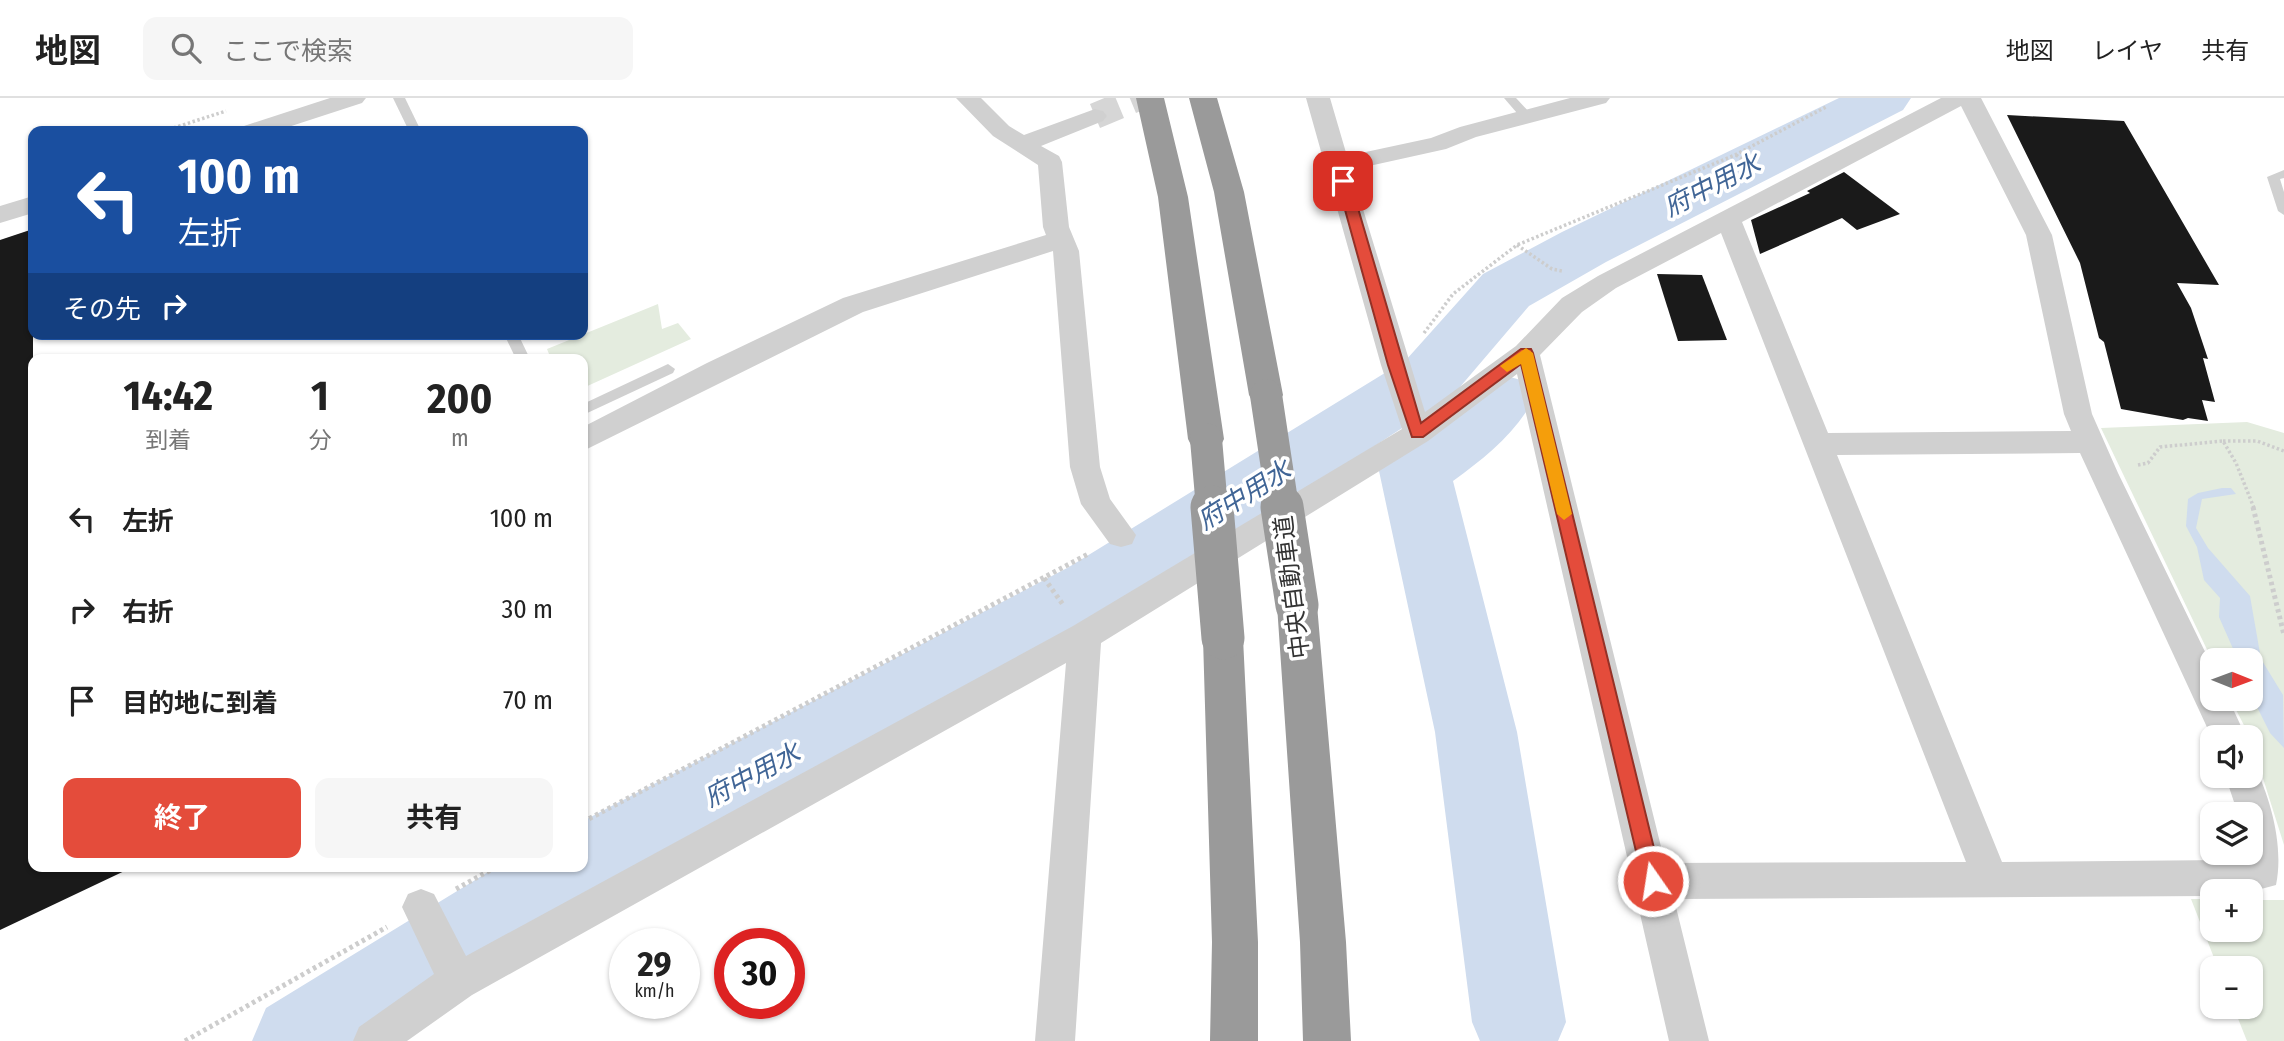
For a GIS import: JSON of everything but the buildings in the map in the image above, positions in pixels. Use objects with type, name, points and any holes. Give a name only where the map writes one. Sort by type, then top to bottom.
[{"type":"highway","points":[[1150,98],[1173,197],[1206,439],[1223,638],[1235,942],[1234,1041]]},
{"type":"highway","name":"中央自動車道","points":[[1203,98],[1229,192],[1266,395],[1297,605],[1323,942],[1327,1041]]},
{"type":"street","points":[[280,126],[354,98]]},
{"type":"street","points":[[968,98],[1001,131],[1050,162],[1056,227],[1066,251],[1085,467],[1096,504],[1121,535]]},
{"type":"street","points":[[1318,98],[1396,369],[1415,425]]},
{"type":"street","points":[[1339,164],[1437,144],[1468,132],[1598,98]]},
{"type":"street","points":[[373,1041],[454,972],[1085,636],[1526,353],[1572,305],[1607,282],[1959,98]]},
{"type":"street","points":[[1969,98],[2039,235],[2078,414],[2103,473],[2222,725]]},
{"type":"street","points":[[1022,145],[1095,116]]},
{"type":"street","points":[[0,215],[28,206]]},
{"type":"street","points":[[1728,219],[1990,877]]},
{"type":"street","points":[[588,437],[717,370],[853,305],[1061,239]]},
{"type":"street","points":[[1526,353],[1689,1041]]},
{"type":"street","points":[[1816,444],[2090,442]]},
{"type":"street","points":[[1055,1041],[1085,636]]},
{"type":"street","points":[[1653,881],[1990,877],[2225,878],[2263,873],[2264,837],[2247,788]]},
{"type":"street","points":[[426,916],[454,972]]},
{"type":"lane","points":[[399,98],[413,126]]},
{"type":"lane","points":[[1510,98],[1527,117]]},
{"type":"lane","points":[[2284,174],[2273,177],[2284,211]]},
{"type":"lane","points":[[588,408],[668,369]]},
{"type":"path","points":[[1396,369],[1453,294],[1517,245],[1735,155],[1826,107]]},
{"type":"path","points":[[179,126],[228,110]]},
{"type":"path","points":[[1735,155],[1743,160]]},
{"type":"path","points":[[1517,245],[1552,268],[1571,274]]},
{"type":"path","points":[[2223,441],[2252,498],[2284,635]]},
{"type":"path","points":[[2103,473],[2148,463],[2160,447],[2257,441],[2284,451]]},
{"type":"path","points":[[588,819],[1121,535]]},
{"type":"path","points":[[1044,578],[1052,591]]},
{"type":"path","points":[[185,1041],[426,916],[489,872]]},
{"type":"shaded area","points":[[658,304],[662,329],[678,323],[691,339],[588,386],[588,354],[549,354],[547,349],[569,340],[588,340],[588,332]]},
{"type":"shaded area","points":[[2247,422],[2284,433],[2284,845],[2263,778],[2263,725],[2244,725],[2237,711],[2263,711],[2263,648],[2206,648],[2101,428]]},
{"type":"shaded area","points":[[2191,899],[2200,899],[2200,922]]},
{"type":"shaded area","points":[[2263,900],[2284,900],[2284,1041],[2247,1041],[2238,1019],[2263,1019],[2263,956],[2213,956],[2208,942],[2263,942]]},
{"type":"water","points":[[2231,488],[2236,494],[2202,499],[2196,528],[2208,548],[2250,596],[2259,648],[2233,648],[2219,617],[2220,598],[2204,580],[2197,547],[2186,526],[2188,499],[2198,493]]},
{"type":"water","points":[[2263,662],[2283,695],[2284,748],[2270,733],[2259,711],[2263,711]]},
{"type":"waterway","name":"府中用水","points":[[588,863],[1096,589],[1430,377],[1506,290],[1584,247],[1883,98]]},
{"type":"waterway","points":[[1500,399],[1469,433],[1415,471],[1476,732],[1519,1022]]},
{"type":"waterway","name":"府中用水","points":[[299,1041],[571,872]]},
{"type":"tunnel","points":[[1095,116],[1138,98]]},
{"type":"slow traffic","points":[[1507,366],[1526,353],[1564,514]]},
{"type":"route","points":[[1343,181],[1395,365],[1418,433],[1526,353],[1653,881]]}]
